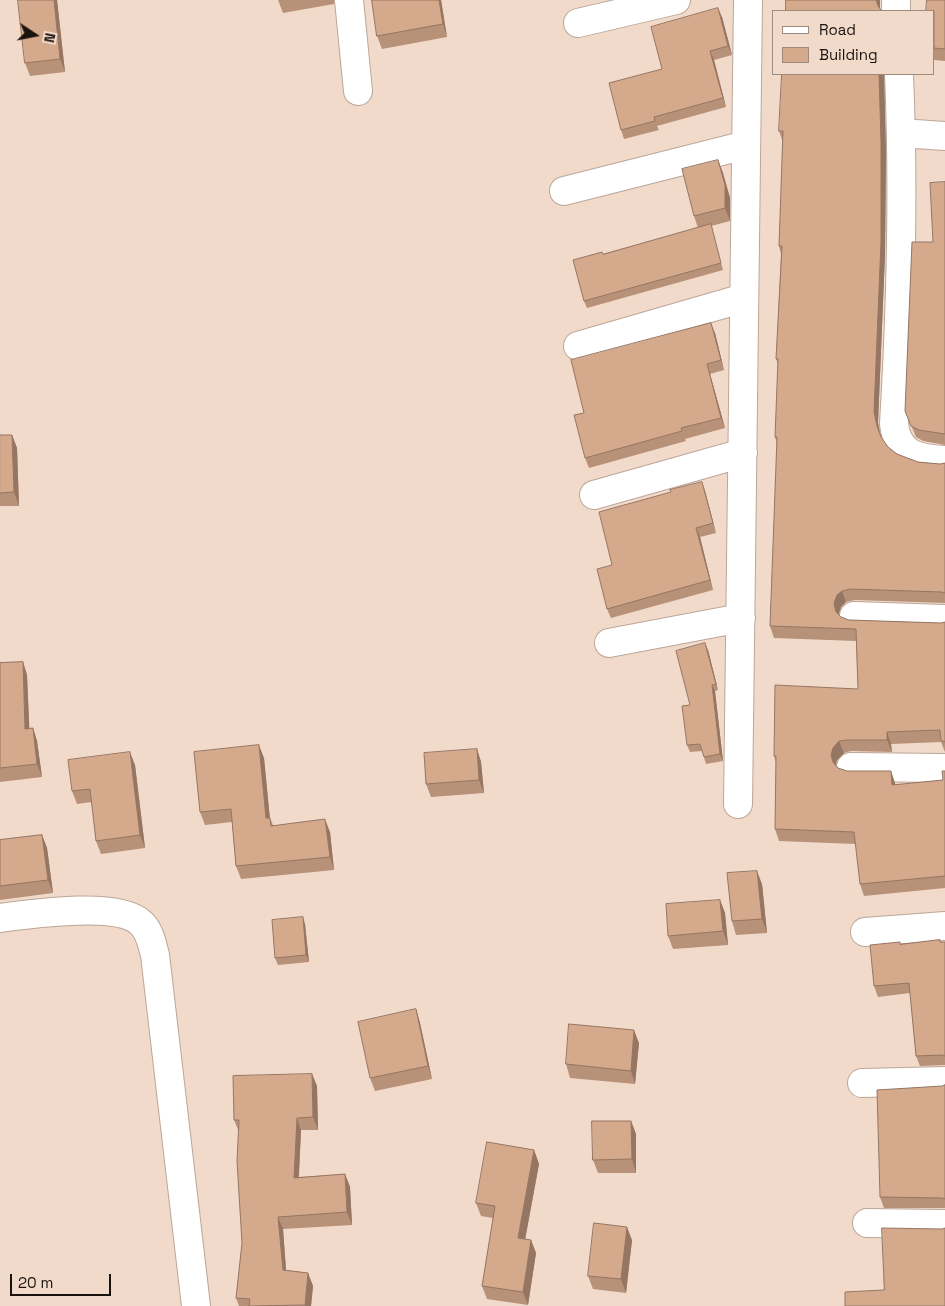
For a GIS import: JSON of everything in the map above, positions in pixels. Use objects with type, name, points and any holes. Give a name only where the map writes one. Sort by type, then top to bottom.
[{"type":"street","points":[[349,0],[358,91]]},
{"type":"street","points":[[578,23],[676,0]]},
{"type":"street","points":[[738,804],[748,0]]},
{"type":"street","points":[[899,75],[902,133],[900,317],[894,424],[896,437],[901,447],[910,453],[926,459],[945,460]]},
{"type":"street","points":[[902,133],[945,136]]},
{"type":"street","points":[[564,191],[746,145]]},
{"type":"street","points":[[578,346],[744,298]]},
{"type":"street","points":[[594,495],[743,453]]},
{"type":"street","points":[[854,616],[945,619]]},
{"type":"street","points":[[609,643],[741,618]]},
{"type":"street","points":[[851,767],[945,768]]},
{"type":"street","points":[[0,918],[59,911],[116,912],[132,916],[142,923],[148,932],[155,955],[196,1306]]},
{"type":"street","points":[[864,932],[945,926]]},
{"type":"street","points":[[862,1083],[945,1081]]},
{"type":"street","points":[[867,1223],[945,1224]]},
{"type":"building","points":[[18,0],[54,0],[60,59],[25,63]]},
{"type":"building","points":[[372,0],[439,0],[443,24],[377,36]]},
{"type":"building","points":[[786,0],[876,0],[881,10],[786,10]]},
{"type":"building","points":[[927,0],[945,0],[945,49],[935,48],[935,10],[926,10]]},
{"type":"building","points":[[718,8],[728,46],[710,51],[723,98],[654,117],[655,121],[621,130],[609,83],[662,69],[651,27]]},
{"type":"building","points":[[782,75],[879,75],[881,242],[874,412],[881,437],[888,447],[897,454],[918,462],[945,463],[945,593],[850,589],[842,591],[837,595],[834,603],[836,612],[841,617],[849,620],[945,622],[945,742],[941,740],[940,730],[887,732],[887,740],[839,741],[833,748],[831,755],[833,762],[838,768],[847,771],[891,771],[892,785],[943,780],[942,771],[945,771],[945,876],[860,884],[854,832],[775,829],[775,685],[858,689],[856,629],[770,626],[777,437],[775,437],[778,359],[776,359],[782,246],[779,246],[783,131],[779,131]]},
{"type":"building","points":[[718,160],[725,185],[725,208],[694,216],[682,169]]},
{"type":"building","points":[[945,182],[945,434],[919,430],[911,426],[905,411],[912,242],[933,242],[930,183]]},
{"type":"building","points":[[711,224],[721,263],[584,301],[573,260],[602,252],[603,254]]},
{"type":"building","points":[[711,323],[721,360],[707,364],[721,418],[681,428],[682,431],[585,458],[574,415],[584,413],[571,360]]},
{"type":"building","points":[[0,435],[12,435],[14,492],[0,493]]},
{"type":"building","points":[[702,482],[713,523],[696,528],[710,580],[607,609],[597,569],[612,565],[599,512]]},
{"type":"building","points":[[705,643],[716,684],[712,685],[720,754],[704,757],[700,744],[687,745],[682,706],[690,705],[676,651]]},
{"type":"building","points":[[23,662],[25,729],[33,728],[37,764],[0,768],[0,663]]},
{"type":"building","points":[[259,745],[266,818],[270,818],[271,826],[325,819],[330,857],[236,866],[231,809],[200,812],[194,752]]},
{"type":"building","points":[[477,749],[479,780],[426,784],[424,753]]},
{"type":"building","points":[[130,752],[140,835],[96,841],[90,789],[72,791],[68,760]]},
{"type":"building","points":[[42,835],[48,880],[0,886],[0,840]]},
{"type":"building","points":[[757,871],[762,919],[732,921],[727,873]]},
{"type":"building","points":[[720,900],[723,931],[668,936],[666,904]]},
{"type":"building","points":[[303,917],[306,955],[275,958],[272,920]]},
{"type":"building","points":[[940,940],[940,942],[945,942],[945,1056],[916,1056],[909,983],[874,986],[870,945]]},
{"type":"building","points":[[416,1009],[428,1066],[370,1078],[358,1022]]},
{"type":"building","points":[[569,1024],[634,1030],[631,1071],[566,1064]]},
{"type":"building","points":[[312,1074],[313,1117],[297,1118],[294,1178],[345,1174],[347,1212],[278,1217],[283,1270],[308,1273],[305,1305],[249,1306],[250,1299],[236,1298],[242,1243],[237,1161],[239,1120],[234,1120],[233,1076]]},
{"type":"building","points":[[945,1085],[945,1199],[880,1197],[877,1090]]},
{"type":"building","points":[[592,1121],[631,1121],[632,1159],[593,1160]]},
{"type":"building","points":[[487,1142],[534,1150],[518,1238],[531,1240],[523,1292],[482,1286],[495,1206],[476,1203]]},
{"type":"building","points":[[594,1223],[627,1227],[621,1279],[588,1276]]},
{"type":"building","points":[[882,1228],[945,1228],[945,1306],[845,1306],[845,1292],[884,1290]]}]
